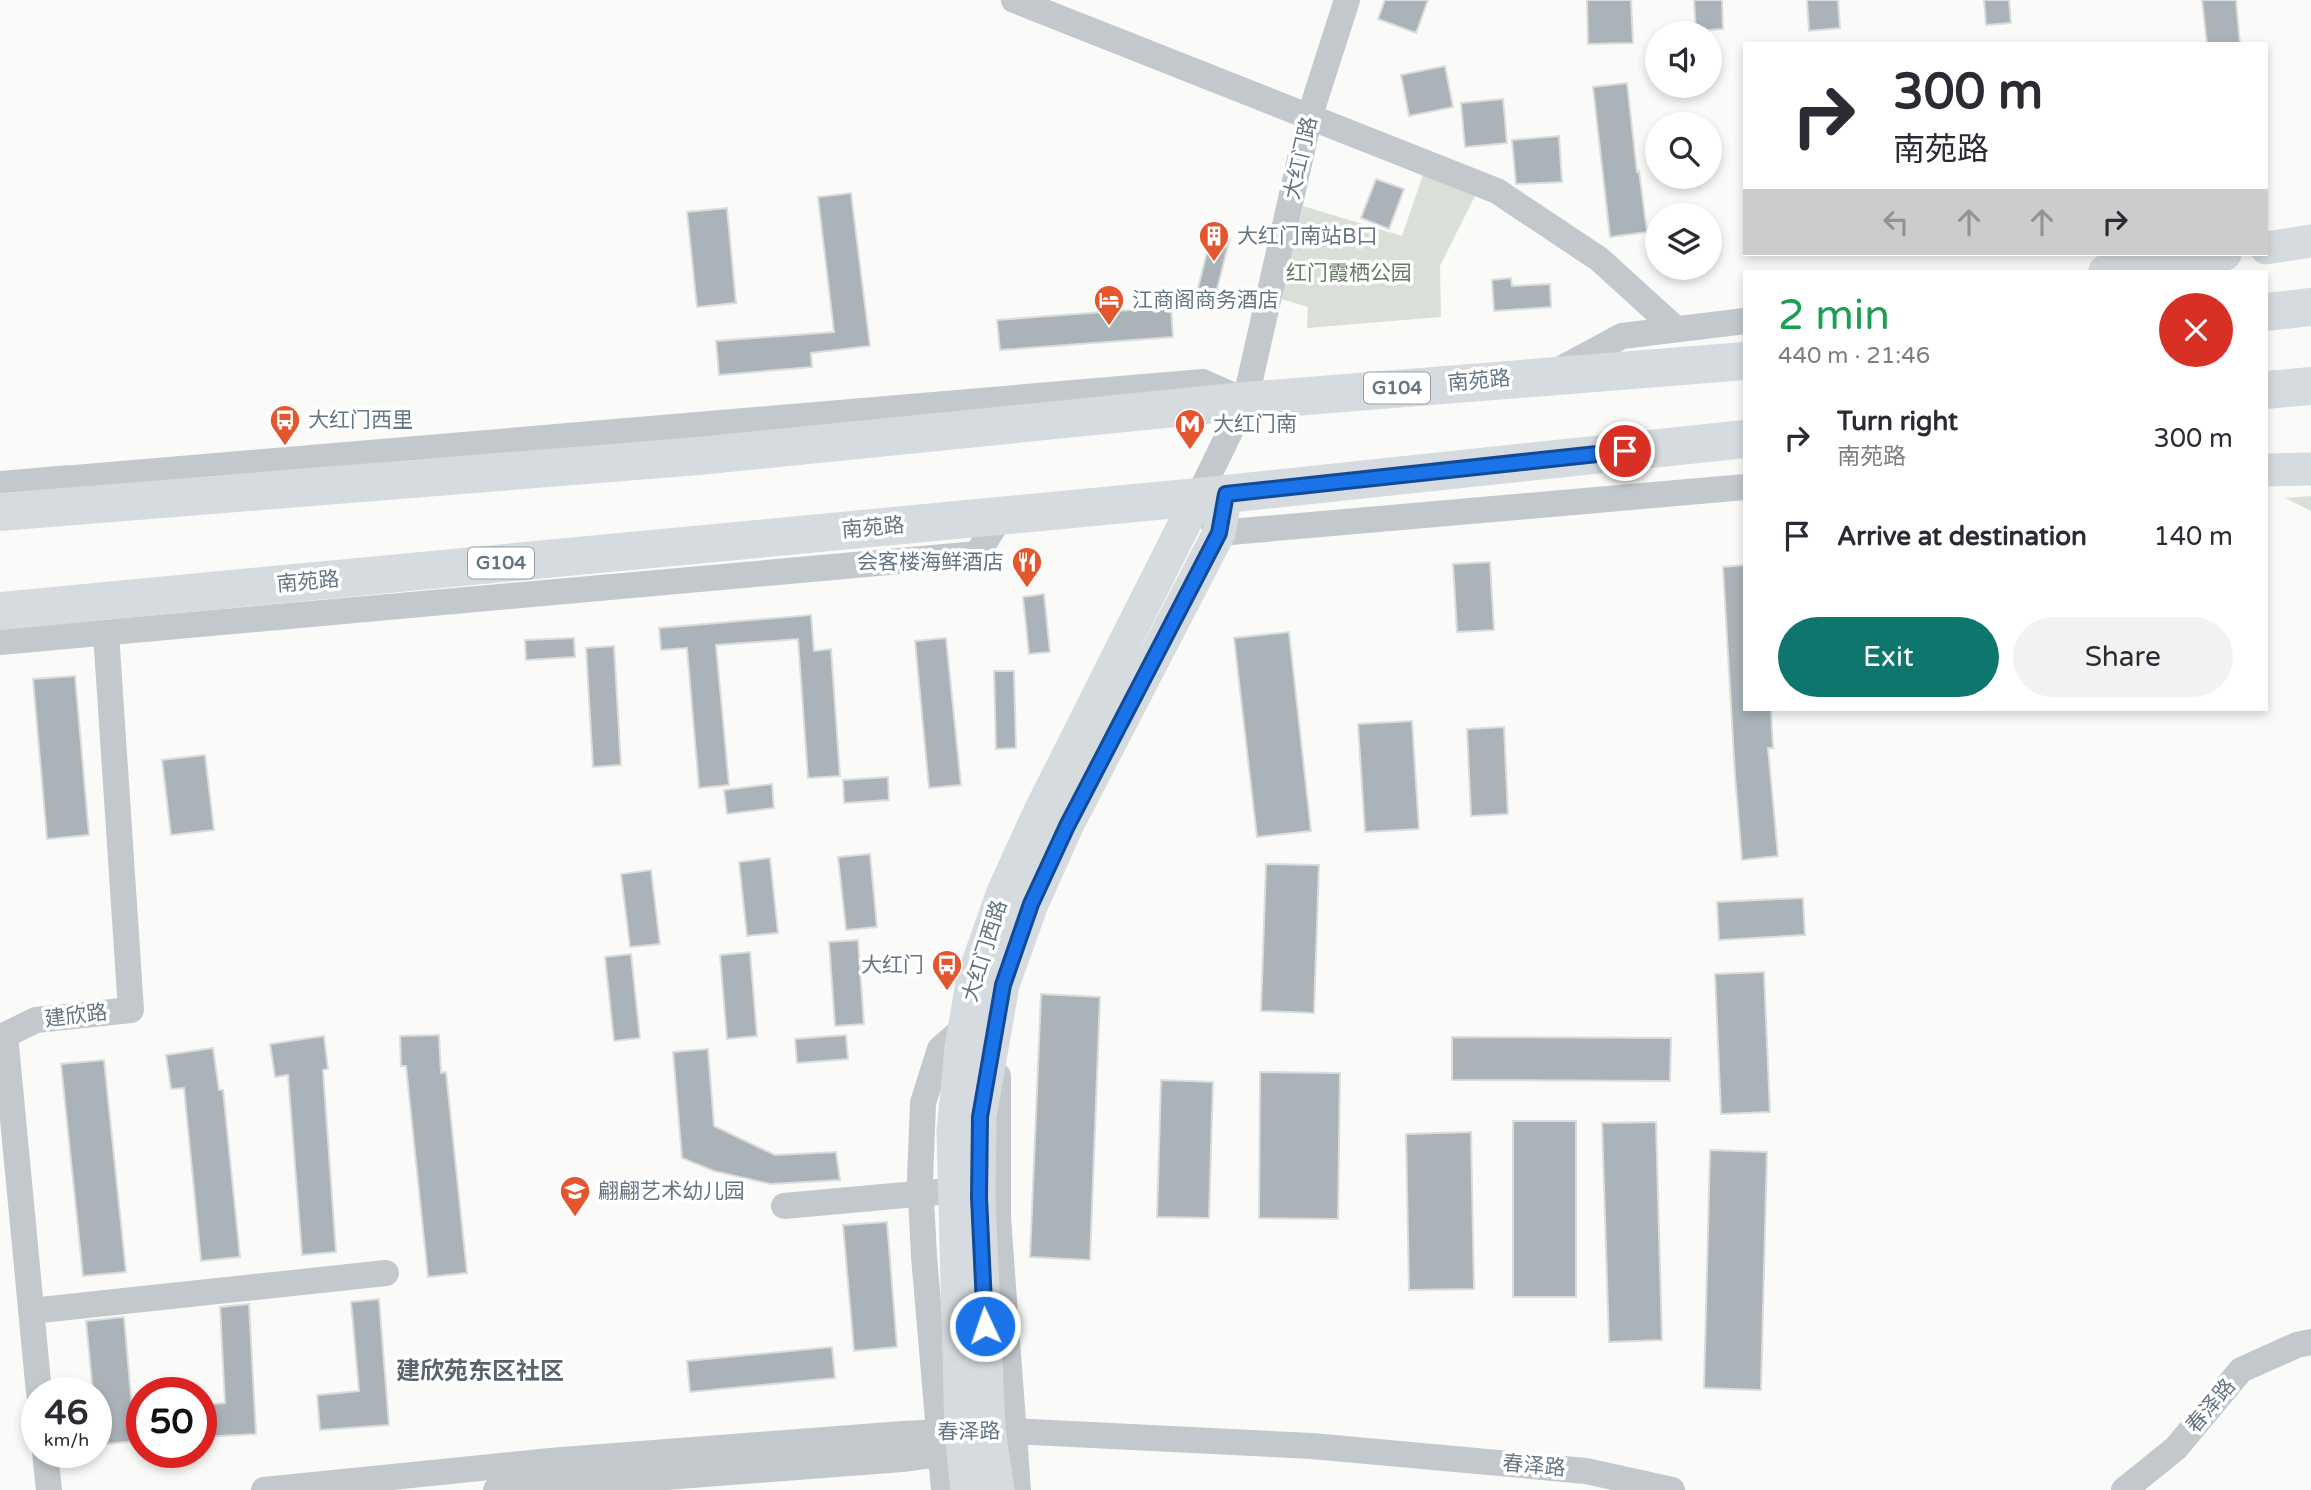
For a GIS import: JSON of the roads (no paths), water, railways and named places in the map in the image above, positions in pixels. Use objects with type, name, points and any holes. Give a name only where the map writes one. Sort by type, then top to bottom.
[{"type":"highway","points":[[2268,312],[2311,307]]},
{"type":"highway","name":"南苑路","points":[[8,502],[698,456],[1245,401],[1743,361]]},
{"type":"highway","points":[[2268,390],[2311,386]]},
{"type":"highway","name":"南苑路","points":[[0,611],[1212,496],[1743,439]]},
{"type":"highway","points":[[1679,446],[1743,457]]},
{"type":"main road","points":[[2268,248],[2311,241]]},
{"type":"main road","points":[[2112,270],[2211,256]]},
{"type":"main road","points":[[2268,470],[2311,469]]},
{"type":"main road","name":"大红门西路","points":[[967,1490],[977,1440],[980,1117],[1003,985],[1031,904],[1067,826],[1219,533],[1212,496]]},
{"type":"main road","name":"大红门西路","points":[[998,1490],[977,1440],[954,1190],[953,1132],[964,1028],[973,977],[1003,892],[1039,813],[1212,496]]},
{"type":"street","points":[[1014,0],[1497,191],[1599,259],[1676,329]]},
{"type":"street","name":"大红门路","points":[[1212,496],[1245,401],[1310,115],[1347,0]]},
{"type":"street","points":[[1548,375],[1622,336],[1743,321]]},
{"type":"street","points":[[8,502],[75,478],[1203,382],[1245,401]]},
{"type":"street","points":[[594,435],[698,456]]},
{"type":"street","points":[[8,502],[75,478]]},
{"type":"street","points":[[1219,533],[1743,487]]},
{"type":"street","points":[[0,642],[977,554],[1001,516]]},
{"type":"street","name":"建欣路","points":[[37,1377],[5,1035],[36,1020],[131,1010],[106,633]]},
{"type":"street","points":[[964,1028],[940,1049],[923,1103],[921,1194],[977,1440],[1018,1490]]},
{"type":"street","points":[[784,1206],[954,1190]]},
{"type":"street","points":[[31,1311],[386,1273]]},
{"type":"street","name":"春泽路","points":[[2124,1490],[2176,1448],[2241,1370],[2297,1345],[2311,1342]]},
{"type":"street","name":"春泽路","points":[[2153,1490],[2187,1461],[2253,1381],[2311,1359]]},
{"type":"street","name":"春泽路","points":[[264,1490],[550,1461],[903,1434],[1570,1483],[1609,1490]]},
{"type":"street","points":[[944,1490],[977,1440]]},
{"type":"street","name":"春泽路","points":[[496,1490],[902,1459],[977,1440],[1312,1446],[1586,1471],[1672,1490]]},
{"type":"street","points":[[47,1468],[49,1490]]},
{"type":"place","name":"大红门南站B口","points":[[1214,263]]},
{"type":"place","name":"江商阁商务酒店","points":[[1109,327]]},
{"type":"place","name":"大红门西里","points":[[285,447]]},
{"type":"place","name":"大红门南","points":[[1190,451]]},
{"type":"place","name":"会客楼海鲜酒店","points":[[1027,589]]},
{"type":"place","name":"大红门","points":[[947,992]]},
{"type":"place","name":"翩翩艺术幼儿园","points":[[575,1218]]},
{"type":"district","name":"建欣苑东区社区","points":[[480,1371]]},
{"type":"park label","name":"红门霞栖公园","points":[[1349,273]]}]
